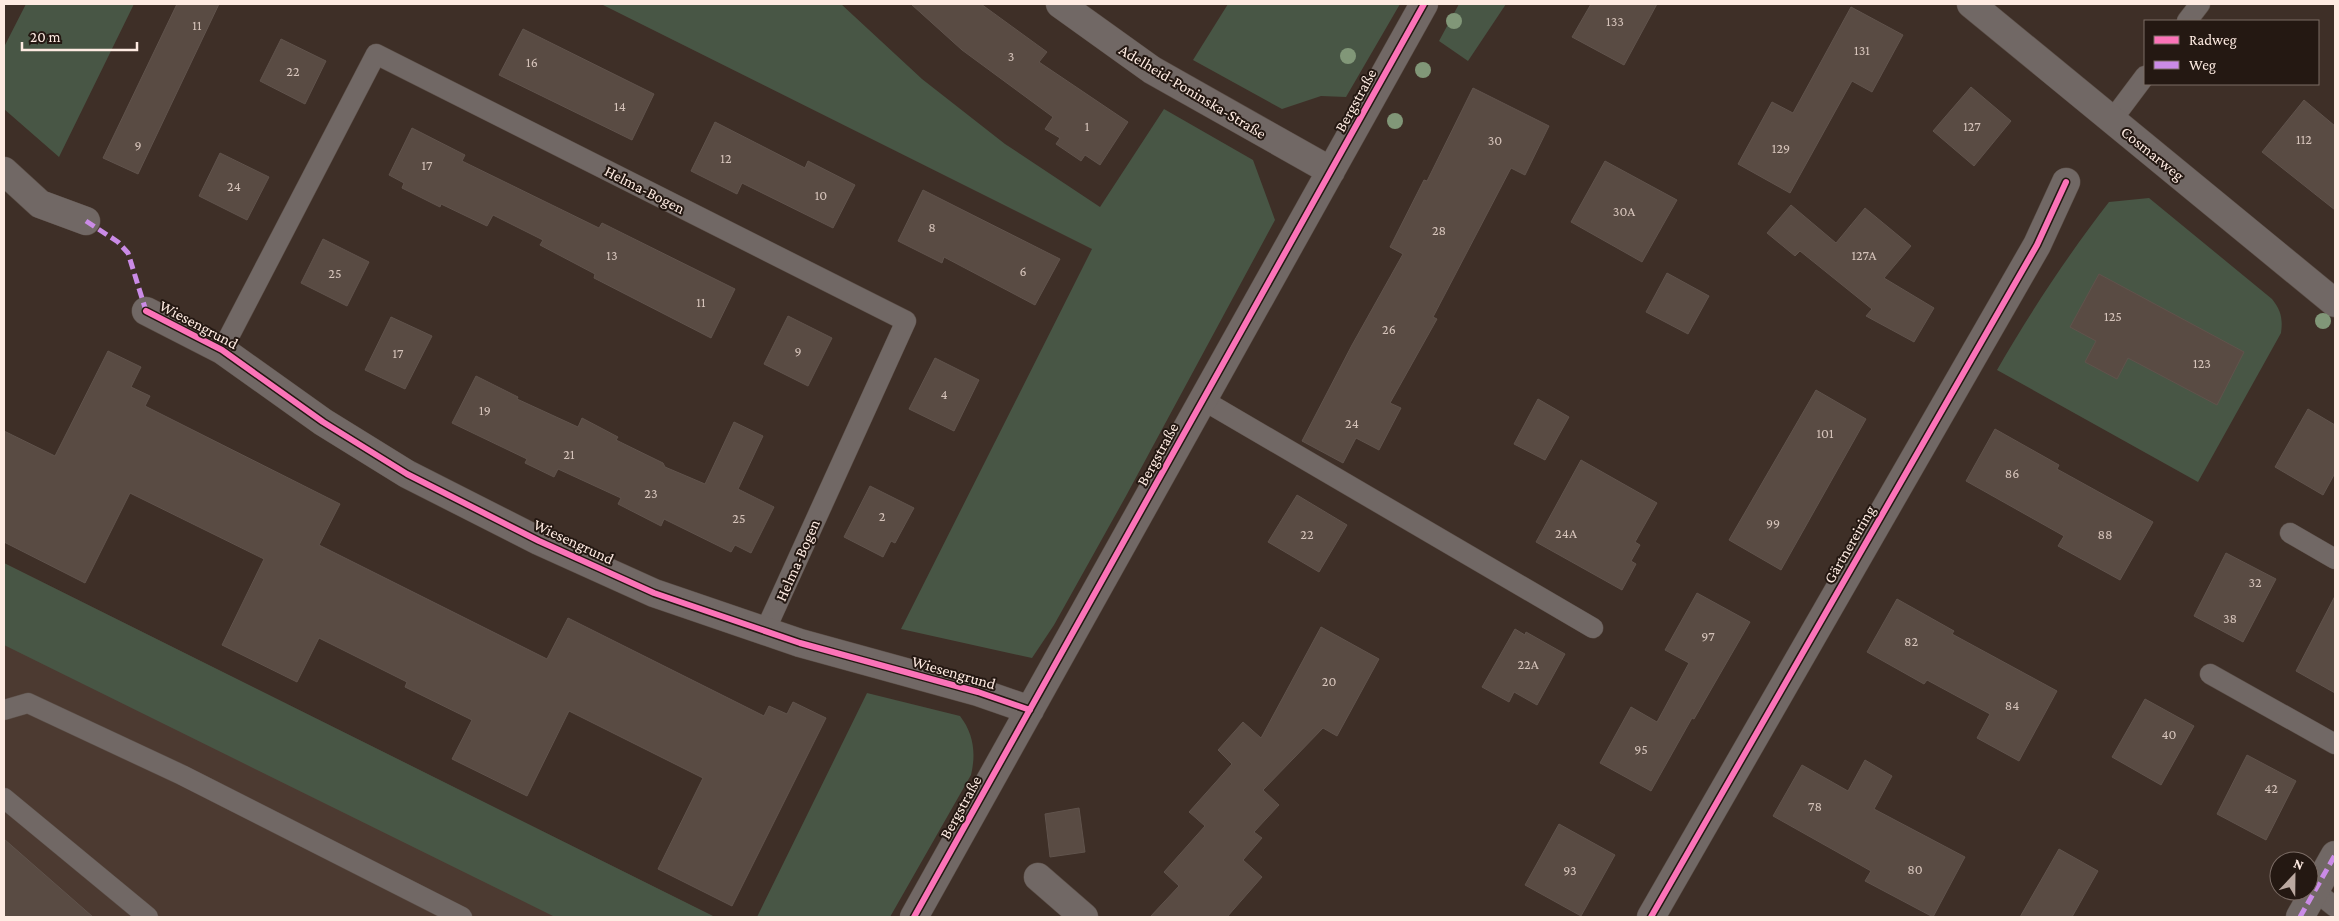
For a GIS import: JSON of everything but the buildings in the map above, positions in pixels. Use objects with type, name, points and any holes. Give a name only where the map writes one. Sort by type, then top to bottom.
[{"type":"street","name":"Adelheid-Poninska-Straße","points":[[1060,4],[1152,70],[1331,171]]},
{"type":"street","name":"Bergstraße","points":[[914,917],[1424,4]]},
{"type":"street","name":"Cosmarweg","points":[[1971,4],[2335,303]]},
{"type":"street","points":[[4,171],[40,204],[86,221]]},
{"type":"street","name":"Gärtnereiring","points":[[1651,917],[2038,245],[2066,182]]},
{"type":"street","name":"Wiesengrund","points":[[146,311],[222,350],[323,422],[407,474],[539,541],[654,593],[800,643],[978,692],[1030,710]]},
{"type":"street","points":[[2300,917],[2325,899],[2335,855]]},
{"type":"street","points":[[1038,877],[1084,917]]},
{"type":"lane","points":[[2188,20],[2200,4]]},
{"type":"lane","name":"Helma-Bogen","points":[[222,350],[376,54],[906,321],[765,631]]},
{"type":"lane","points":[[2112,120],[2144,77]]},
{"type":"lane","points":[[1203,400],[1593,628]]},
{"type":"lane","points":[[2290,533],[2335,559]]},
{"type":"lane","points":[[2210,674],[2335,744]]},
{"type":"lane","points":[[4,710],[28,703],[182,775],[462,917]]},
{"type":"lane","points":[[4,798],[148,917]]},
{"type":"shaded area","points":[[4,563],[715,917],[4,917]]},
{"type":"green space","points":[[26,4],[134,4],[59,157],[4,109],[4,47]]},
{"type":"green space","points":[[601,4],[841,4],[922,79],[1005,144],[1100,207],[1164,109],[1253,160],[1275,220],[1126,496],[1054,625],[1032,658],[901,629],[1092,249]]},
{"type":"green space","points":[[1228,4],[1400,4],[1346,97],[1321,96],[1282,109],[1193,60]]},
{"type":"green space","points":[[1459,4],[1506,4],[1468,61],[1439,41]]},
{"type":"green space","points":[[2149,198],[2272,299],[2279,311],[2282,323],[2281,333],[2198,482],[1997,370],[2050,284],[2109,202]]},
{"type":"green space","points":[[4,563],[715,917],[555,917],[4,645]]},
{"type":"green space","points":[[867,693],[960,716],[965,723],[973,744],[971,775],[890,917],[757,917]]},
{"type":"marked path","points":[[86,221],[118,242],[128,253],[146,311]]},
{"type":"marked path","points":[[2300,917],[2335,855]]},
{"type":"cycle path","points":[[914,917],[1424,4]]},
{"type":"cycle path","points":[[1651,917],[2037,245],[2066,182]]},
{"type":"cycle path","points":[[146,311],[222,350],[323,422],[407,474],[539,541],[654,593],[800,643],[978,692],[1030,710]]}]
